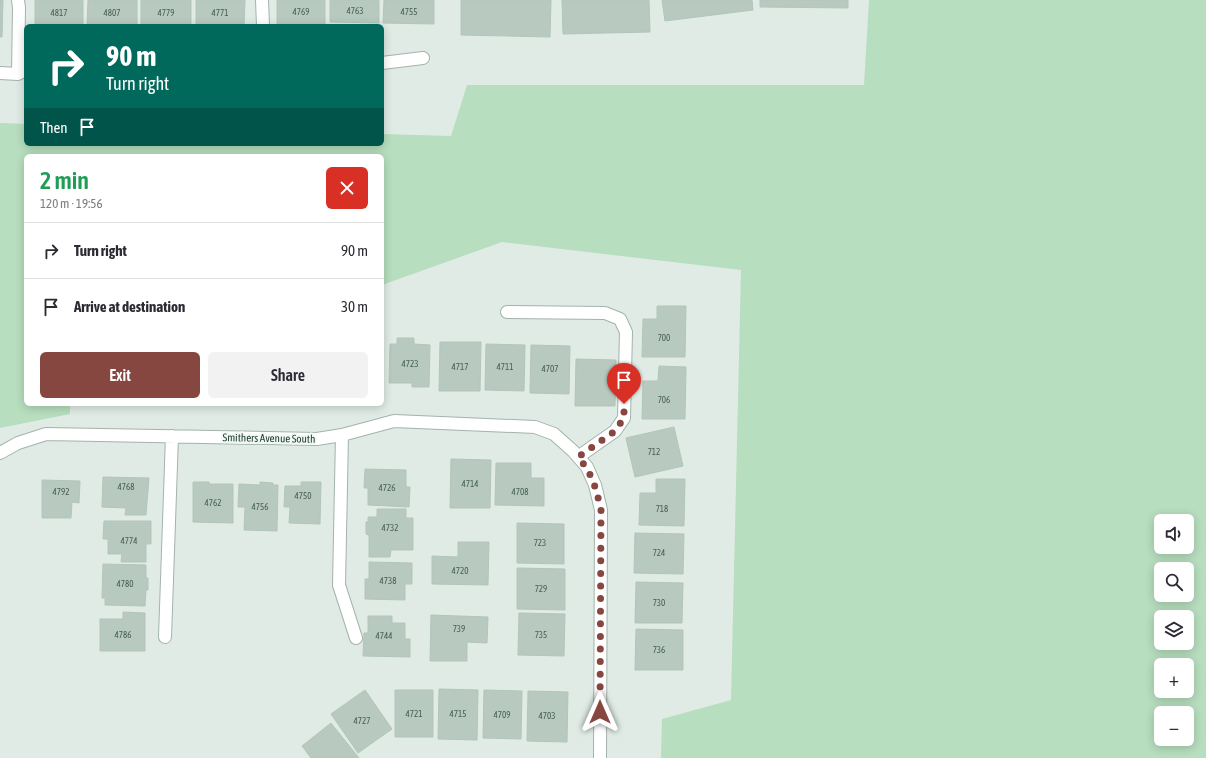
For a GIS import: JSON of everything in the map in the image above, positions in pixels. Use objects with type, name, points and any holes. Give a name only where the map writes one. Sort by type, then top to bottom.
[{"type":"street","points":[[0,73],[22,72],[18,0]]},
{"type":"street","points":[[262,0],[263,24]]},
{"type":"street","points":[[384,63],[423,58]]},
{"type":"street","points":[[507,312],[605,313],[620,319],[626,332],[624,418],[615,431],[578,457]]},
{"type":"street","name":"Smithers Avenue South","points":[[0,453],[18,443],[46,434],[317,439],[394,420],[535,427],[554,434],[578,457],[587,468],[595,485],[601,510],[600,758]]},
{"type":"street","points":[[342,434],[339,585],[356,638]]},
{"type":"street","points":[[165,637],[172,436]]},
{"type":"green space","points":[[869,0],[1206,0],[1206,758],[661,758],[662,719],[731,700],[741,270],[502,242],[384,284],[384,154],[24,154],[24,406],[70,406],[70,414],[0,428],[0,123],[24,124],[24,146],[384,146],[384,134],[451,136],[467,85],[864,85]]},
{"type":"building","points":[[0,0],[3,0],[2,37],[0,37]]},
{"type":"building","points":[[35,0],[83,0],[83,24],[35,24]]},
{"type":"building","points":[[88,0],[137,0],[137,24],[87,24]]},
{"type":"building","points":[[141,0],[191,0],[191,24],[141,24]]},
{"type":"building","points":[[196,0],[245,0],[244,24],[196,24]]},
{"type":"building","points":[[277,0],[325,0],[325,24],[277,24]]},
{"type":"building","points":[[330,0],[379,0],[379,23],[330,22]]},
{"type":"building","points":[[384,0],[434,0],[434,24],[383,23]]},
{"type":"building","points":[[461,0],[551,0],[550,37],[461,35]]},
{"type":"building","points":[[562,0],[649,0],[650,32],[563,34]]},
{"type":"building","points":[[662,0],[752,0],[753,10],[665,21]]},
{"type":"building","points":[[760,0],[848,0],[848,8],[760,7]]},
{"type":"building","points":[[657,306],[686,306],[685,357],[642,357],[643,319],[657,319]]},
{"type":"building","points":[[397,338],[414,338],[414,344],[430,345],[429,387],[412,387],[412,383],[389,383],[390,344],[397,344]]},
{"type":"building","points":[[440,342],[481,342],[480,391],[439,391]]},
{"type":"building","points":[[486,344],[525,345],[524,391],[485,390]]},
{"type":"building","points":[[531,345],[570,346],[569,394],[530,393]]},
{"type":"building","points":[[576,359],[616,360],[615,406],[575,406]]},
{"type":"building","points":[[659,366],[686,367],[685,419],[642,419],[643,381],[658,381]]},
{"type":"building","points":[[674,427],[683,466],[635,477],[626,438]]},
{"type":"building","points":[[451,459],[491,460],[490,508],[450,508]]},
{"type":"building","points":[[496,463],[531,463],[531,478],[544,478],[544,506],[495,505]]},
{"type":"building","points":[[365,469],[406,470],[406,487],[410,487],[409,507],[368,505],[368,488],[364,488]]},
{"type":"building","points":[[103,477],[149,478],[146,515],[125,515],[126,508],[102,507]]},
{"type":"building","points":[[656,479],[685,479],[684,526],[639,525],[640,493],[656,493]]},
{"type":"building","points":[[42,480],[80,481],[79,503],[72,502],[71,518],[42,518]]},
{"type":"building","points":[[193,482],[233,484],[233,523],[193,522]]},
{"type":"building","points":[[260,482],[278,485],[277,531],[244,530],[245,507],[238,507],[239,484],[260,485]]},
{"type":"building","points":[[301,482],[321,482],[320,524],[289,523],[290,507],[284,507],[285,486],[301,486]]},
{"type":"building","points":[[377,509],[406,509],[406,518],[413,518],[413,550],[391,550],[390,557],[369,557],[369,535],[366,534],[366,522],[368,522],[368,517],[377,517]]},
{"type":"building","points":[[104,521],[151,521],[151,544],[146,544],[146,562],[121,562],[122,554],[108,554],[108,539],[103,539]]},
{"type":"building","points":[[517,523],[564,524],[564,564],[517,563]]},
{"type":"building","points":[[635,533],[684,534],[683,574],[634,573]]},
{"type":"building","points":[[458,542],[489,542],[488,585],[432,584],[432,556],[458,557]]},
{"type":"building","points":[[369,562],[412,563],[412,584],[405,584],[405,600],[365,599],[365,579],[369,579]]},
{"type":"building","points":[[103,564],[146,565],[148,590],[146,590],[145,606],[105,605],[105,598],[102,598]]},
{"type":"building","points":[[517,568],[565,569],[565,610],[517,609]]},
{"type":"building","points":[[636,582],[683,583],[682,623],[635,623]]},
{"type":"building","points":[[123,612],[145,613],[145,651],[100,651],[100,619],[123,619]]},
{"type":"building","points":[[519,613],[565,614],[564,656],[518,655]]},
{"type":"building","points":[[431,615],[488,617],[487,643],[467,642],[467,661],[430,661]]},
{"type":"building","points":[[368,616],[392,616],[392,623],[405,623],[405,639],[410,639],[410,657],[363,656],[364,633],[368,633]]},
{"type":"building","points":[[636,629],[683,630],[683,670],[635,670]]},
{"type":"building","points":[[439,689],[478,690],[477,740],[438,739]]},
{"type":"building","points":[[365,690],[392,729],[358,753],[331,714]]},
{"type":"building","points":[[395,690],[433,690],[433,737],[395,737]]},
{"type":"building","points":[[484,690],[522,691],[521,739],[483,738]]},
{"type":"building","points":[[528,691],[568,692],[567,742],[527,741]]},
{"type":"building","points":[[331,723],[359,758],[311,758],[302,746]]},
{"type":"route","points":[[600,712],[601,510],[595,485],[587,468],[578,457],[615,431],[624,418],[624,404]]}]
